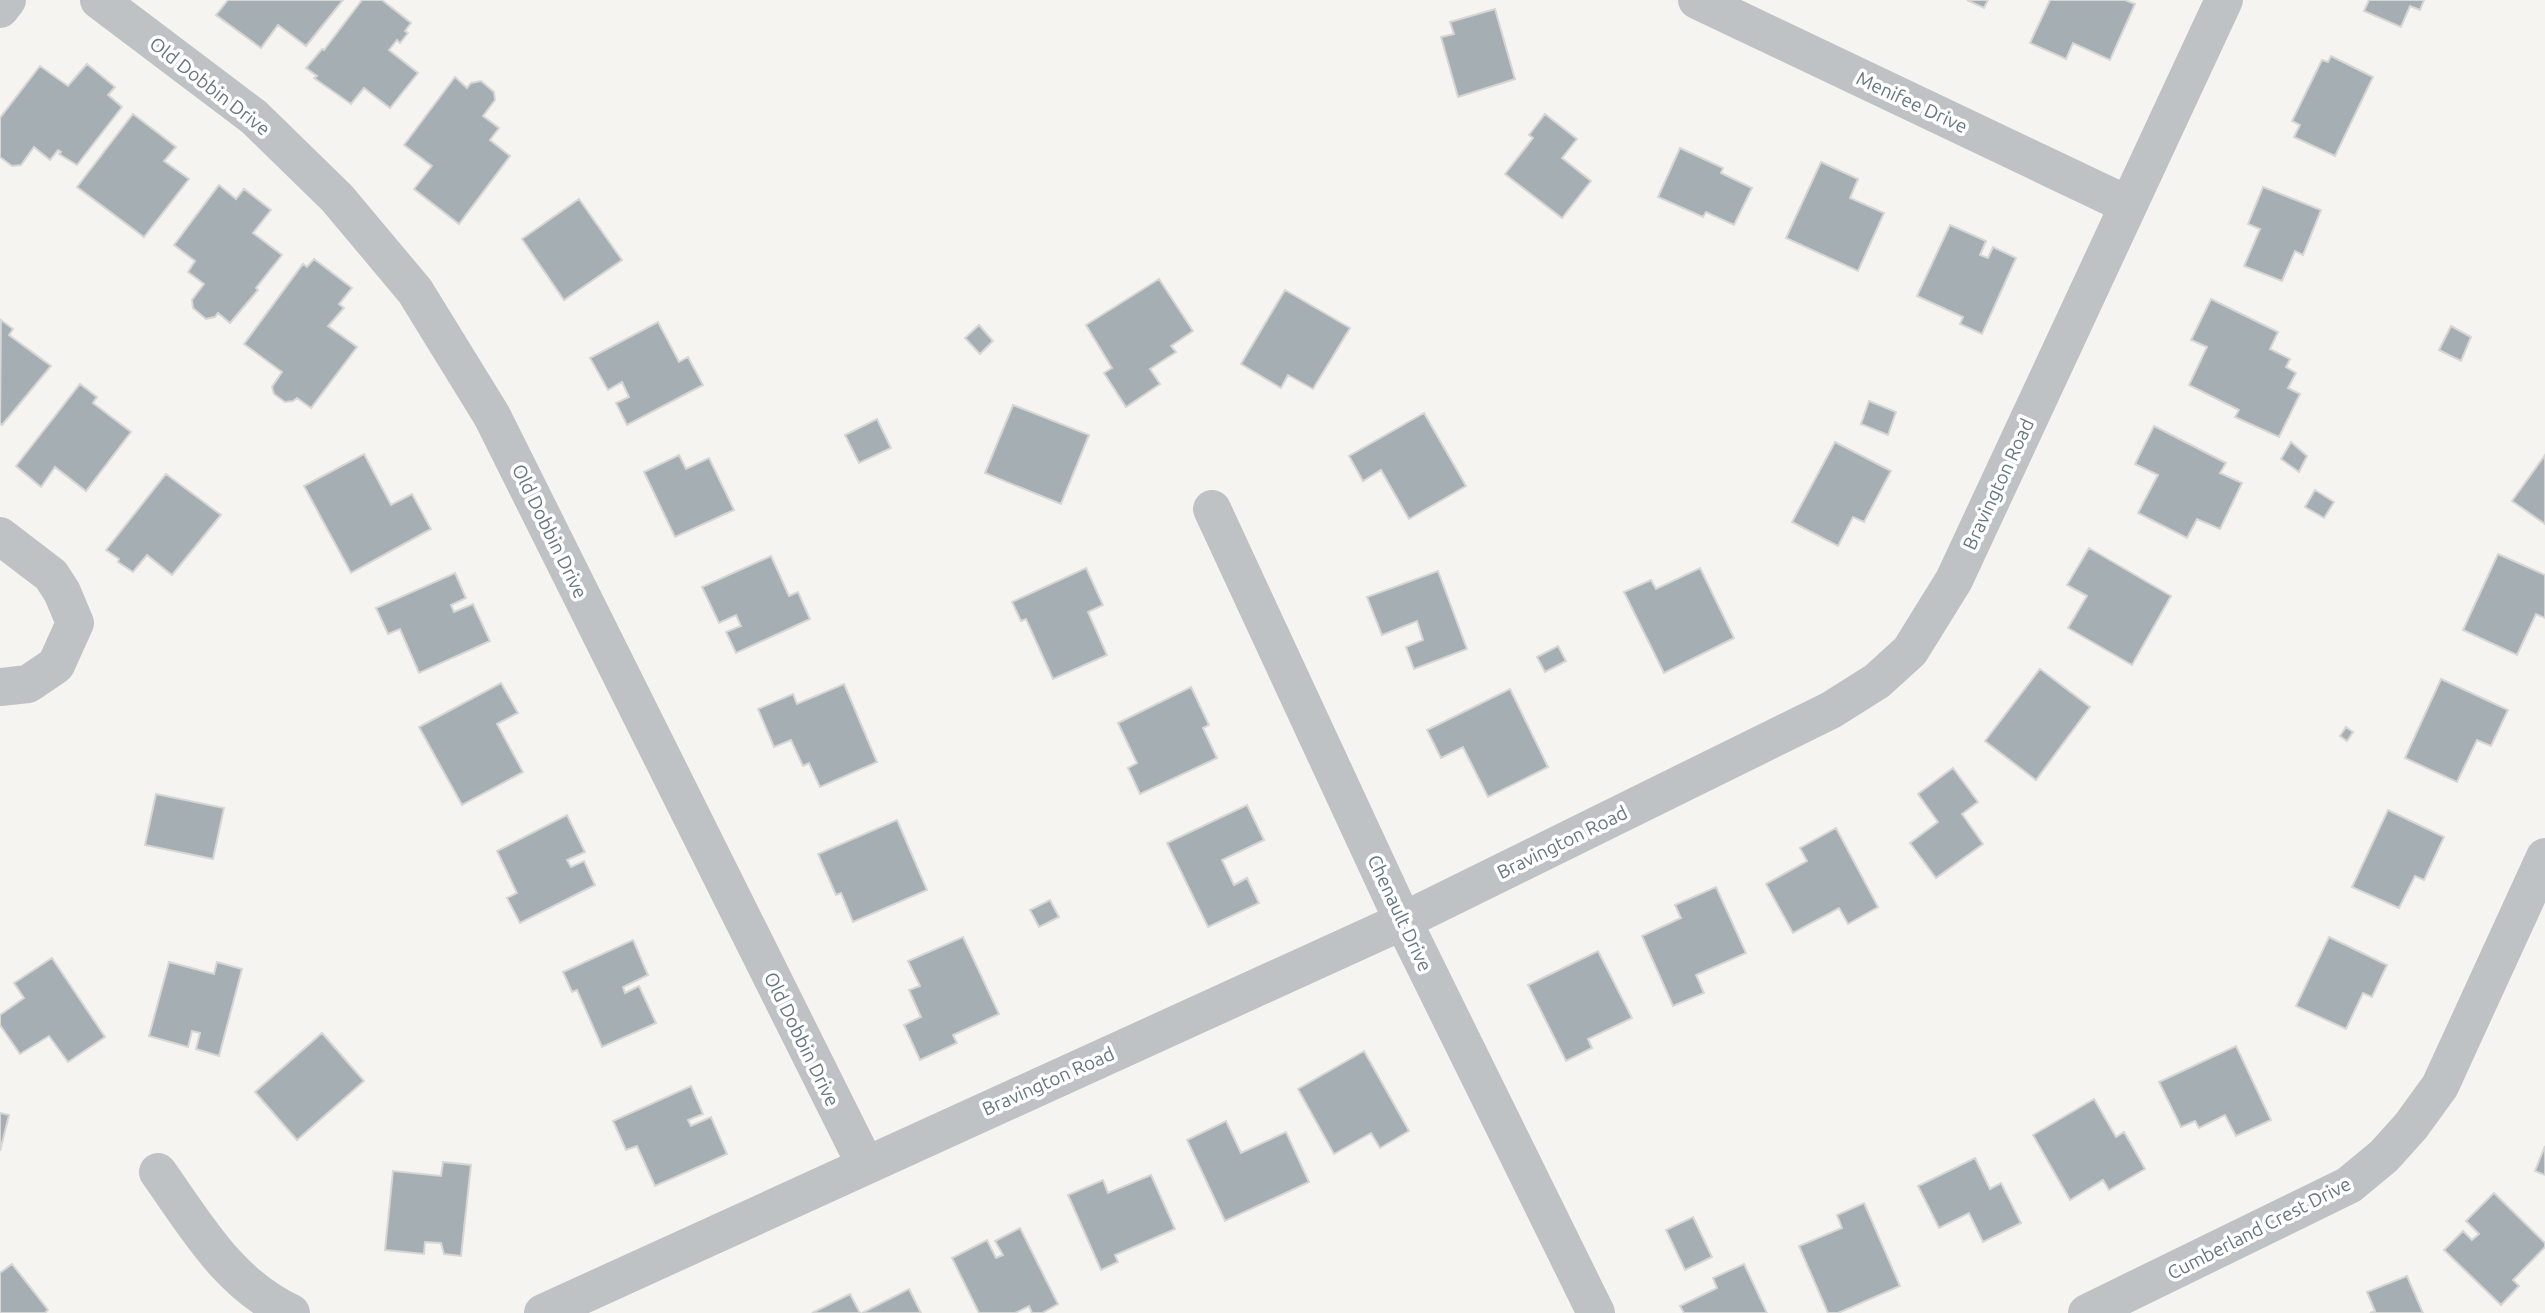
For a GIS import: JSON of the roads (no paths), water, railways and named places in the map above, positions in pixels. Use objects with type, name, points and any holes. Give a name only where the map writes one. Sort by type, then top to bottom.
[{"type":"street","points":[[0,9],[7,0]]},
{"type":"street","name":"Old Dobbin Drive","points":[[99,0],[254,117],[337,198],[415,291],[492,416],[865,1164]]},
{"type":"street","name":"Menifee Drive","points":[[1697,0],[2128,205]]},
{"type":"street","name":"Bravington Road","points":[[543,1313],[1403,921],[1831,710],[1877,681],[1910,651],[1954,580],[2224,0]]},
{"type":"street","name":"Chenault Drive","points":[[1212,509],[1403,921],[1596,1313]]},
{"type":"street","points":[[0,536],[51,575],[62,592],[75,623],[56,665],[28,684],[0,687]]},
{"type":"street","name":"Cumberland Crest Drive","points":[[2087,1313],[2349,1185],[2384,1156],[2412,1126],[2440,1086],[2545,857]]},
{"type":"street","points":[[158,1172],[220,1259],[250,1288],[291,1313]]}]
